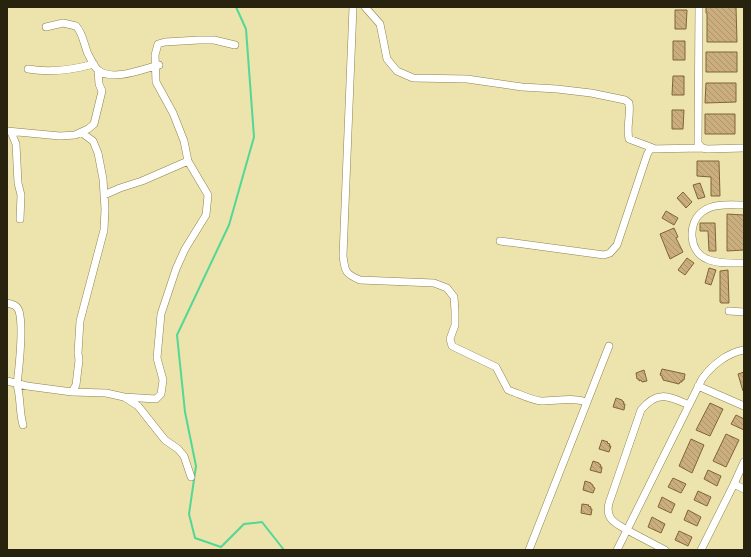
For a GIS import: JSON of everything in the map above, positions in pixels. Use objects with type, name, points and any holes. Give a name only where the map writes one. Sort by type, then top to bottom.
[{"type":"street","points":[[353,7],[342,256],[345,270],[349,276],[360,280],[434,283],[448,288],[454,297],[455,311],[455,325],[450,339],[452,346],[496,367],[508,390],[539,401],[562,399],[587,402]]},
{"type":"street","points":[[365,7],[380,24],[388,59],[396,71],[413,78],[467,80],[522,87],[557,89],[591,93],[625,100],[629,103],[630,109],[627,131],[629,139],[653,148],[744,148]]},
{"type":"street","points":[[699,7],[698,144],[702,148]]},
{"type":"street","points":[[9,132],[60,136],[75,135],[82,133],[94,124],[102,91],[99,84],[96,67],[80,31],[76,26],[63,23],[46,27]]},
{"type":"street","points":[[7,381],[17,385],[72,392],[106,393],[124,397],[156,399],[161,394],[163,380],[157,358],[161,314],[176,269],[185,249],[206,215],[208,195],[188,160],[184,141],[173,113],[156,82],[157,66],[155,55],[158,44],[165,42],[214,40],[236,45]]},
{"type":"street","points":[[28,69],[46,72],[96,67],[109,75],[117,75],[157,66]]},
{"type":"street","points":[[72,392],[76,385],[80,321],[94,265],[104,234],[103,179],[98,153],[93,141],[92,125]]},
{"type":"street","points":[[9,132],[16,144],[18,183],[21,195],[20,219]]},
{"type":"street","points":[[82,133],[93,141]]},
{"type":"street","points":[[500,241],[604,255],[610,253],[617,245],[647,154],[650,149],[653,148]]},
{"type":"street","points":[[104,195],[142,181],[188,160]]},
{"type":"street","points":[[744,205],[714,207],[702,212],[694,221],[692,240],[700,255],[707,260],[731,263],[744,262]]},
{"type":"street","points":[[7,302],[14,305],[19,311],[21,328],[17,385],[19,392],[20,414],[23,425]]},
{"type":"street","points":[[729,311],[744,312]]},
{"type":"street","points":[[529,550],[609,346]]},
{"type":"street","points":[[617,550],[698,386],[706,373],[719,361],[729,355],[744,350]]},
{"type":"street","points":[[698,386],[744,406]]},
{"type":"street","points":[[665,550],[616,523],[609,517],[607,511],[640,410],[646,404],[659,396],[666,396],[689,405]]},
{"type":"street","points":[[124,397],[138,406],[165,440],[178,449],[184,456],[191,477]]},
{"type":"street","points":[[701,550],[744,462]]},
{"type":"street","points":[[734,484],[744,489]]},
{"type":"building","points":[[706,7],[736,7],[737,42],[707,42]]},
{"type":"building","points":[[675,10],[687,10],[686,29],[675,29]]},
{"type":"building","points":[[673,41],[685,41],[685,60],[673,60]]},
{"type":"building","points":[[706,52],[737,52],[737,72],[706,72]]},
{"type":"building","points":[[673,76],[684,76],[684,95],[672,95]]},
{"type":"building","points":[[706,83],[736,83],[736,102],[705,103]]},
{"type":"building","points":[[672,110],[684,110],[683,129],[672,129]]},
{"type":"building","points":[[705,114],[735,114],[735,134],[705,134]]},
{"type":"building","points":[[697,161],[719,161],[720,196],[711,196],[711,177],[697,176]]},
{"type":"building","points":[[700,183],[705,197],[698,199],[693,185]]},
{"type":"building","points":[[683,192],[692,202],[686,208],[677,198]]},
{"type":"building","points":[[666,211],[678,218],[674,225],[662,218]]},
{"type":"building","points":[[727,214],[744,215],[744,250],[727,251]]},
{"type":"building","points":[[700,223],[715,223],[716,251],[709,251],[708,231],[700,231]]},
{"type":"building","points":[[674,228],[678,237],[676,238],[683,252],[670,259],[660,234]]},
{"type":"building","points":[[687,258],[694,263],[685,275],[678,270]]},
{"type":"building","points":[[709,268],[716,270],[711,285],[705,283]]},
{"type":"building","points":[[728,270],[729,303],[721,303],[720,271]]},
{"type":"building","points":[[662,369],[685,374],[684,380],[682,380],[679,384],[663,380],[662,376],[660,375]]},
{"type":"building","points":[[644,370],[647,381],[642,382],[641,380],[639,381],[639,379],[637,379],[636,373]]},
{"type":"building","points":[[744,372],[744,391],[743,391],[738,374]]},
{"type":"building","points":[[616,398],[624,402],[624,410],[613,407]]},
{"type":"building","points":[[710,403],[723,409],[710,436],[696,430]]},
{"type":"building","points":[[736,415],[744,419],[744,430],[731,424]]},
{"type":"building","points":[[726,434],[739,440],[726,467],[713,461]]},
{"type":"building","points":[[691,439],[704,445],[692,473],[679,466]]},
{"type":"building","points":[[602,440],[610,444],[609,446],[611,446],[609,452],[599,449]]},
{"type":"building","points":[[593,461],[601,465],[601,473],[590,470]]},
{"type":"building","points":[[708,470],[721,476],[717,486],[704,479]]},
{"type":"building","points":[[673,478],[686,484],[681,493],[668,487]]},
{"type":"building","points":[[585,481],[591,483],[595,488],[593,493],[583,490]]},
{"type":"building","points":[[698,491],[711,497],[707,506],[694,500]]},
{"type":"building","points":[[662,497],[675,504],[671,513],[658,507]]},
{"type":"building","points":[[582,504],[589,505],[588,506],[591,507],[591,515],[581,513]]},
{"type":"building","points":[[688,510],[701,517],[697,526],[684,520]]},
{"type":"building","points":[[652,517],[665,524],[661,533],[648,527]]},
{"type":"building","points":[[679,531],[692,537],[688,546],[675,540]]},
{"type":"waterway","points":[[236,7],[246,29],[254,137],[229,225],[177,335],[185,412],[196,466],[189,514],[195,538],[221,547],[244,524],[262,522],[284,550]]}]
